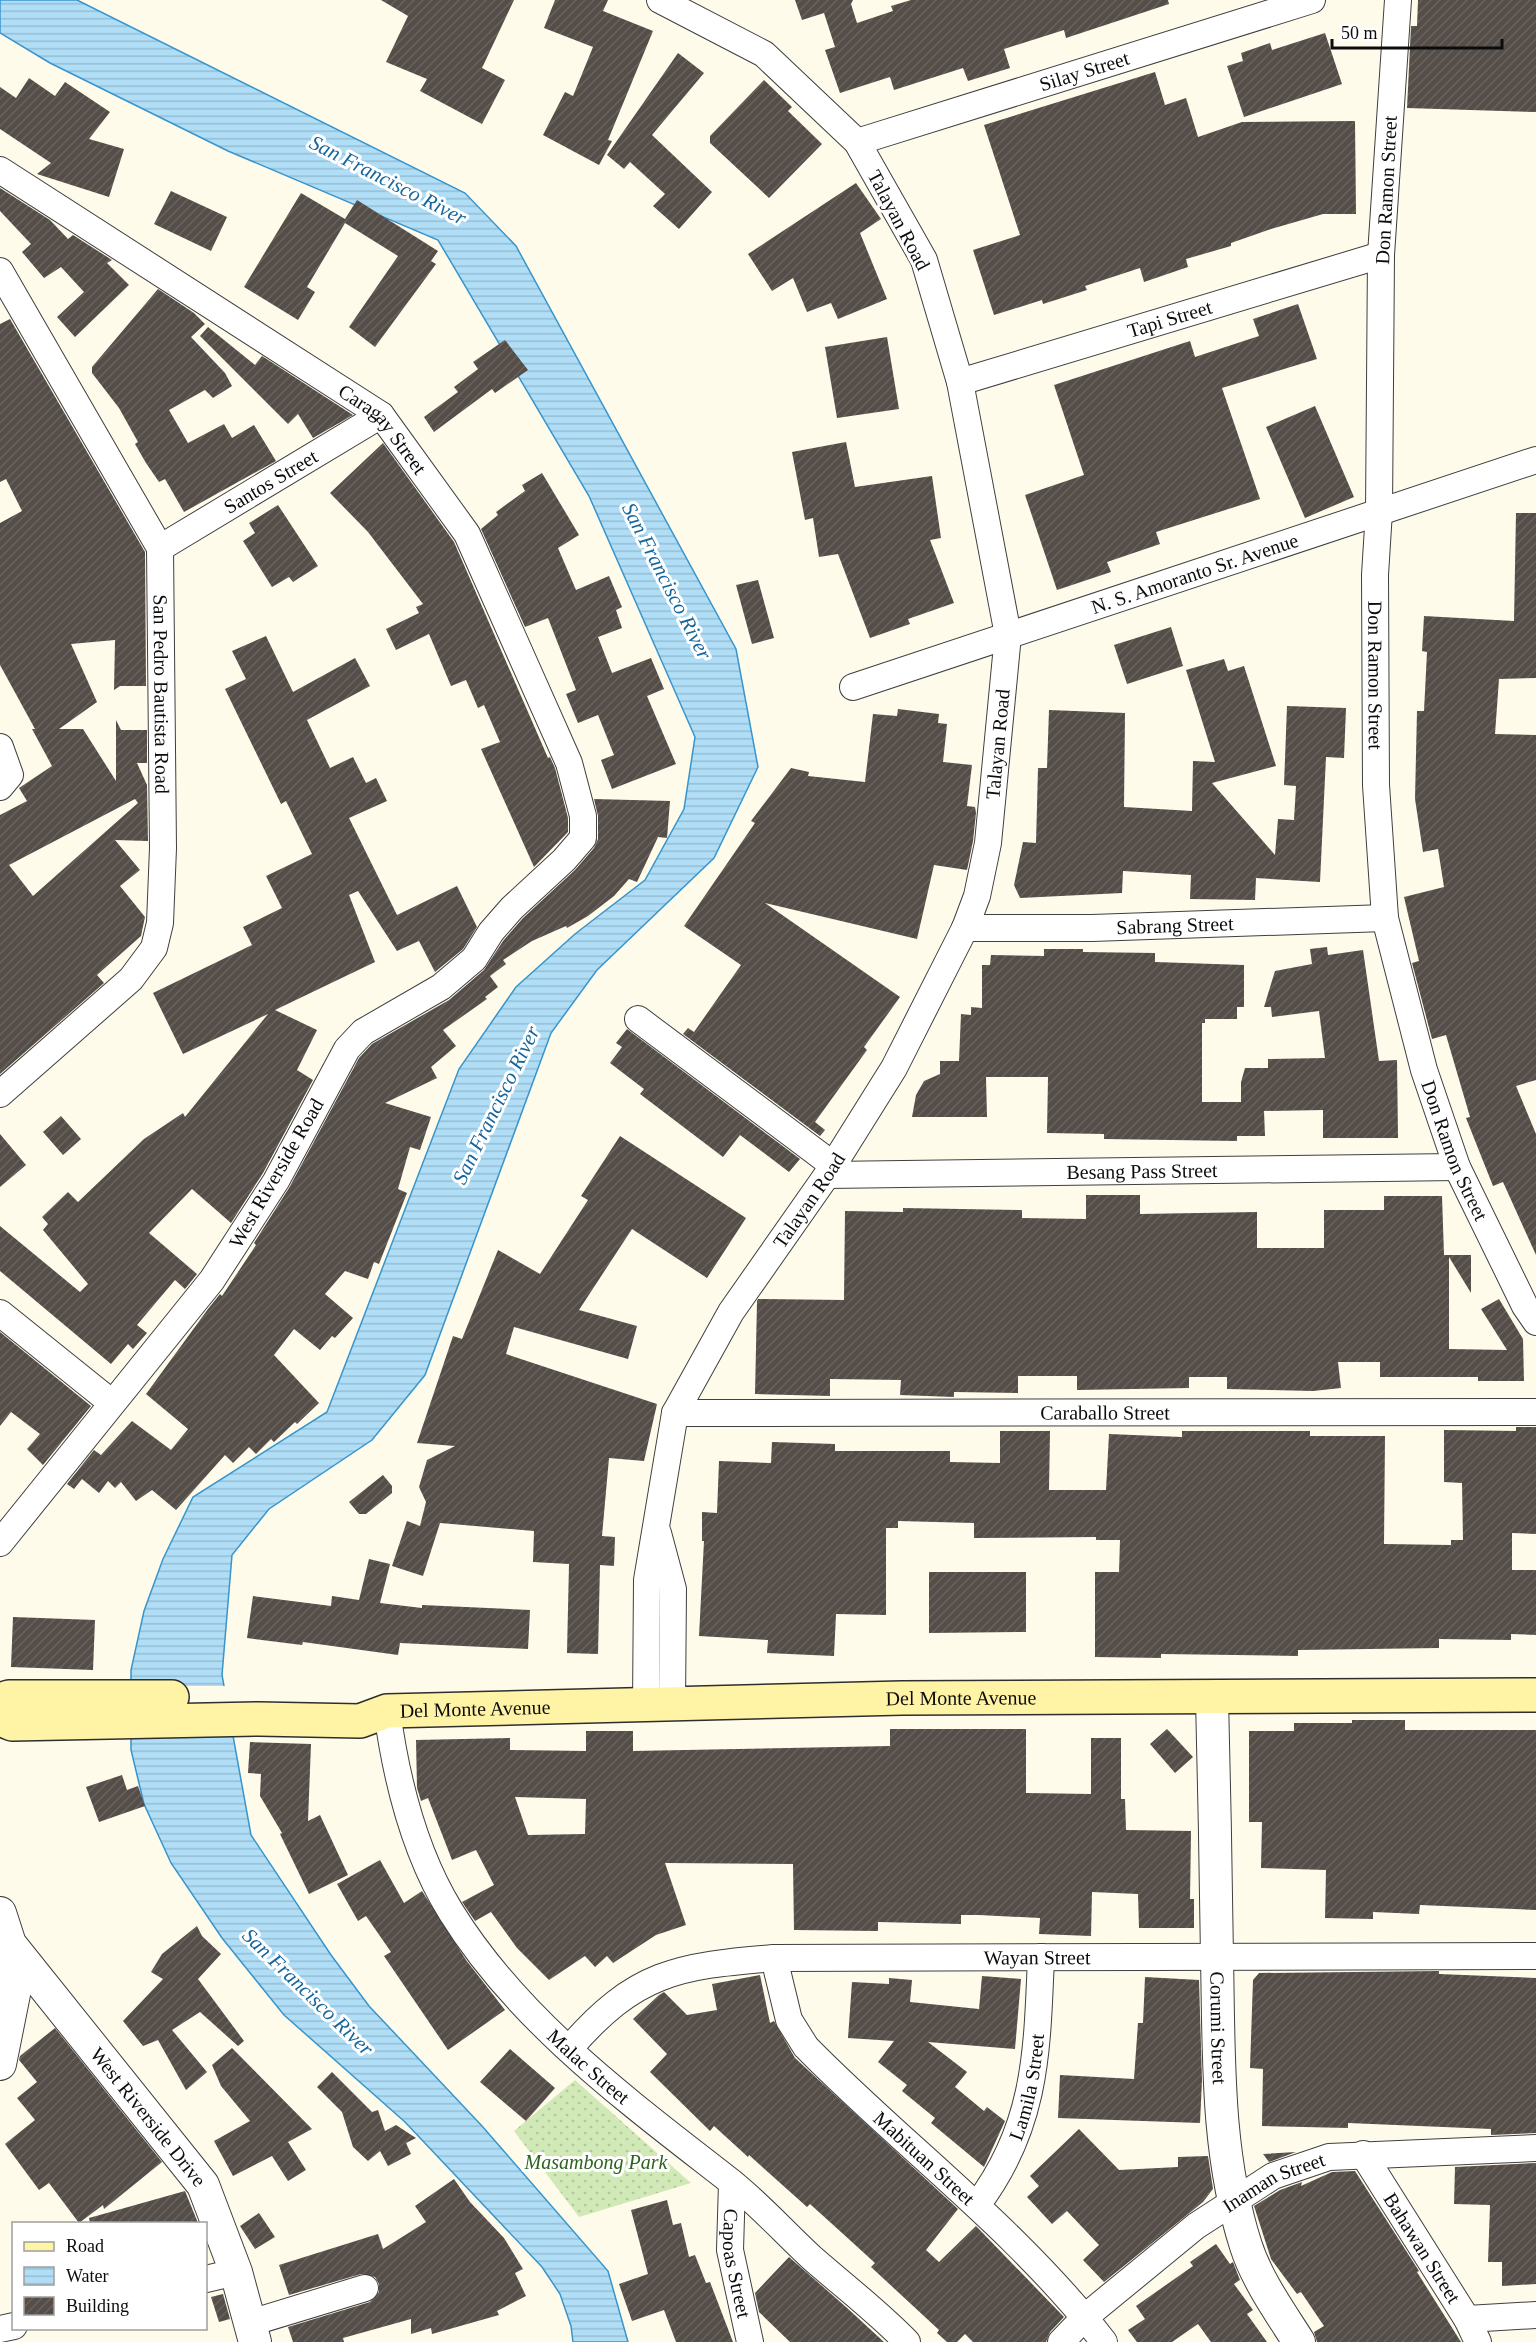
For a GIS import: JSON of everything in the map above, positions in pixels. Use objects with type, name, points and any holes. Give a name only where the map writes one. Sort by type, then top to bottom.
[{"type":"main road","name":"Del Monte Avenue","points":[[0,1700],[9,1697],[73,1709],[259,1708],[362,1698],[387,1711],[902,1698],[1536,1695]]},
{"type":"main road","name":"Del Monte Avenue","points":[[0,1719],[12,1724],[73,1709]]},
{"type":"street","name":"Talayan Road","points":[[659,1705],[647,1580],[675,1413],[731,1312],[830,1170],[894,1068],[965,928],[978,896],[988,843],[1008,635],[960,382],[924,260],[857,142],[764,54],[660,0]]},
{"type":"street","name":"Silay Street","points":[[857,142],[1312,0]]},
{"type":"street","name":"Don Ramon Street","points":[[1398,0],[1381,255],[1379,511],[1375,575],[1376,785],[1385,918],[1424,1070],[1457,1167],[1524,1306],[1536,1322]]},
{"type":"street","name":"Caragay Street","points":[[0,170],[381,415],[467,534],[569,763],[584,816],[583,838]]},
{"type":"street","name":"Tapi Street","points":[[960,382],[1381,255]]},
{"type":"street","name":"San Pedro Bautista Road","points":[[0,271],[160,548],[164,848],[160,923],[154,948],[130,979],[0,1094]]},
{"type":"street","name":"Santos Street","points":[[160,548],[381,415]]},
{"type":"street","name":"N. S. Amoranto Sr. Avenue","points":[[853,687],[1536,460]]},
{"type":"street","name":"West Riverside Road","points":[[0,1543],[212,1280],[276,1181],[347,1049],[363,1032],[441,987],[474,959],[491,932],[512,908],[564,860],[583,838]]},
{"type":"street","name":"Sabrang Street","points":[[965,928],[1092,928],[1385,918]]},
{"type":"street","points":[[638,1019],[830,1170]]},
{"type":"street","name":"Besang Pass Street","points":[[830,1170],[1457,1167]]},
{"type":"street","points":[[0,1313],[112,1403]]},
{"type":"street","name":"Caraballo Street","points":[[675,1413],[1536,1412]]},
{"type":"street","name":"Corumi Street","points":[[1212,1698],[1218,2050],[1222,2119],[1233,2200],[1247,2249],[1273,2302],[1299,2342]]},
{"type":"street","name":"Malac Street","points":[[387,1711],[401,1789],[421,1849],[450,1911],[502,1982],[569,2049],[646,2117],[732,2183],[907,2342]]},
{"type":"street","name":"West Riverside Drive","points":[[0,1913],[10,1944],[203,2185],[236,2272],[253,2333]]},
{"type":"street","points":[[0,2064],[15,1989],[10,1944]]},
{"type":"street","name":"Wayan Street","points":[[569,2049],[587,2027],[626,1993],[667,1973],[708,1964],[774,1958],[1536,1956]]},
{"type":"street","name":"Lamila Street","points":[[977,2205],[993,2185],[1017,2135],[1028,2103],[1037,2047],[1041,1957]]},
{"type":"street","name":"Mabituan Street","points":[[774,1958],[789,2020],[806,2047],[977,2205],[1051,2278],[1104,2342]]},
{"type":"street","name":"Inaman Street","points":[[1061,2342],[1085,2317],[1196,2226],[1273,2176],[1304,2163],[1329,2157],[1363,2154],[1536,2148]]},
{"type":"street","name":"Bahawan Street","points":[[1363,2154],[1467,2319],[1478,2342]]},
{"type":"street","name":"Capoas Street","points":[[732,2183],[730,2250],[750,2342]]},
{"type":"street","points":[[207,2279],[236,2272]]},
{"type":"street","points":[[253,2333],[365,2288]]},
{"type":"street","points":[[1467,2319],[1536,2315]]},
{"type":"green space","name":"Masambong Park","points":[[575,2080],[691,2183],[579,2217],[514,2131]]},
{"type":"water","name":"San Francisco River","points":[[0,0],[77,0],[465,193],[516,246],[736,649],[758,767],[714,858],[597,970],[551,1033],[425,1375],[372,1440],[269,1509],[232,1555],[222,1675],[251,1835],[331,1955],[369,2006],[482,2126],[608,2271],[628,2342],[573,2342],[571,2326],[560,2294],[542,2267],[405,2122],[284,2015],[222,1938],[171,1863],[144,1804],[131,1750],[131,1670],[144,1611],[163,1559],[193,1497],[327,1412],[459,1069],[516,987],[575,934],[645,880],[684,809],[695,737],[589,496],[438,240],[228,151],[50,63],[0,33]]},
{"type":"pier","points":[[128,1686],[227,1686],[236,1730]]},
{"type":"building","points":[[381,0],[514,0],[482,68],[505,80],[482,124],[420,91],[427,79],[386,62],[408,16]]},
{"type":"building","points":[[555,0],[608,0],[603,11],[653,31],[608,140],[612,141],[599,165],[543,135],[565,92],[573,96],[593,47],[544,28]]},
{"type":"building","points":[[795,0],[853,0],[851,4],[857,23],[893,11],[891,6],[911,0],[1168,0],[1169,4],[1066,38],[1064,30],[1004,49],[1010,68],[968,81],[963,68],[894,90],[890,77],[840,93],[825,50],[835,47],[824,13],[802,20]]},
{"type":"building","points":[[1418,0],[1536,0],[1536,112],[1407,108],[1411,26],[1417,26]]},
{"type":"building","points":[[1325,33],[1342,84],[1244,117],[1227,66],[1243,61],[1241,53],[1270,43],[1272,50]]},
{"type":"building","points":[[678,53],[704,73],[652,135],[712,192],[679,229],[653,206],[665,194],[630,162],[624,169],[607,155]]},
{"type":"building","points":[[1155,72],[1165,105],[1186,98],[1198,137],[1242,122],[1355,121],[1356,214],[1323,214],[1271,229],[1231,243],[1231,246],[1186,259],[1188,267],[1144,282],[1140,268],[1085,286],[1087,290],[1043,304],[1042,300],[994,315],[973,250],[1020,235],[984,125]]},
{"type":"building","points":[[29,78],[55,96],[65,82],[110,112],[89,139],[124,149],[109,197],[37,174],[51,163],[0,129],[0,87],[16,98]]},
{"type":"building","points":[[764,80],[792,107],[788,111],[822,144],[769,198],[710,143],[710,136]]},
{"type":"building","points":[[856,183],[881,219],[860,233],[887,299],[838,319],[831,303],[807,312],[793,278],[772,291],[748,254]]},
{"type":"building","points":[[0,188],[50,220],[68,239],[73,235],[112,260],[107,263],[129,285],[75,337],[57,317],[84,292],[61,267],[44,278],[22,252],[31,244],[0,211]]},
{"type":"building","points":[[171,191],[227,217],[211,251],[154,224]]},
{"type":"building","points":[[301,193],[345,219],[357,200],[438,251],[431,261],[436,264],[375,347],[349,327],[398,256],[345,223],[307,287],[315,292],[298,320],[244,287]]},
{"type":"building","points":[[158,289],[194,313],[205,324],[191,337],[225,373],[232,386],[213,398],[205,390],[169,410],[188,443],[224,424],[232,438],[254,425],[276,461],[184,512],[165,479],[159,482],[146,463],[135,444],[138,442],[119,408],[92,373],[92,367]]},
{"type":"building","points":[[1298,304],[1317,359],[1222,388],[1260,499],[1156,532],[1160,544],[1107,562],[1111,572],[1057,590],[1025,495],[1084,475],[1054,385],[1190,341],[1195,357],[1259,336],[1253,319]]},
{"type":"building","points":[[10,319],[145,552],[146,686],[120,686],[114,690],[115,640],[71,644],[97,702],[59,729],[83,729],[116,781],[116,720],[121,730],[147,730],[147,763],[137,763],[147,785],[148,841],[115,840],[140,870],[120,886],[145,917],[141,936],[97,975],[104,983],[0,1074],[0,815],[27,801],[19,788],[52,766],[32,729],[35,729],[0,665],[0,523],[22,511],[6,479],[0,482],[0,324]],"holes":[[[135,799],[138,803],[33,896],[9,865]]]},
{"type":"building","points":[[208,327],[255,365],[262,356],[353,415],[313,438],[298,414],[288,424],[200,336]]},
{"type":"building","points":[[887,337],[899,409],[837,418],[825,347]]},
{"type":"building","points":[[505,340],[528,370],[495,393],[492,389],[434,432],[424,417],[458,392],[454,387],[478,369],[473,362]]},
{"type":"building","points":[[1315,406],[1354,497],[1305,518],[1266,427]]},
{"type":"building","points":[[846,442],[855,487],[932,476],[941,538],[930,540],[954,603],[908,619],[910,624],[870,638],[838,554],[819,557],[813,518],[805,520],[792,452]]},
{"type":"building","points":[[383,443],[454,542],[548,758],[550,757],[555,768],[568,818],[568,832],[534,867],[481,749],[500,742],[484,705],[478,708],[466,680],[451,686],[429,634],[396,650],[386,629],[419,613],[416,607],[423,604],[368,532],[330,493]]},
{"type":"building","points":[[542,473],[579,535],[558,548],[576,590],[609,576],[622,607],[616,610],[622,628],[598,637],[612,673],[651,658],[664,689],[647,696],[676,764],[612,789],[601,760],[614,755],[598,715],[578,723],[566,694],[576,690],[548,618],[525,627],[481,529],[498,515],[496,512],[525,491],[522,485]]},
{"type":"building","points":[[278,505],[318,566],[293,582],[289,577],[272,587],[243,541],[255,533],[249,523]]},
{"type":"building","points":[[1516,513],[1536,513],[1536,678],[1499,679],[1495,734],[1536,735],[1536,1080],[1516,1086],[1536,1134],[1536,1255],[1503,1182],[1493,1186],[1466,1118],[1470,1117],[1446,1035],[1432,1039],[1412,963],[1419,961],[1404,897],[1444,887],[1438,849],[1423,852],[1415,799],[1417,711],[1424,711],[1427,652],[1422,651],[1424,616],[1514,621]]},
{"type":"building","points":[[758,580],[774,638],[752,644],[736,585]]},
{"type":"building","points":[[1171,627],[1183,666],[1127,684],[1114,645]]},
{"type":"building","points":[[266,636],[293,692],[355,658],[370,686],[307,720],[330,768],[353,757],[366,783],[376,778],[387,801],[349,818],[397,915],[457,886],[477,927],[463,949],[435,972],[419,941],[397,951],[358,891],[349,895],[375,962],[275,1010],[317,1030],[297,1070],[313,1080],[263,1173],[231,1223],[192,1189],[149,1233],[197,1274],[185,1289],[175,1280],[137,1325],[147,1333],[133,1349],[128,1344],[111,1364],[0,1271],[0,1226],[80,1292],[88,1284],[43,1230],[48,1224],[42,1217],[68,1192],[78,1202],[144,1139],[183,1113],[185,1117],[268,1014],[183,1054],[153,993],[252,945],[243,927],[282,908],[266,876],[312,854],[286,801],[281,804],[225,689],[246,679],[232,651]]},
{"type":"building","points":[[1224,659],[1228,671],[1244,666],[1276,766],[1212,783],[1275,855],[1278,819],[1294,820],[1296,786],[1284,785],[1287,706],[1346,708],[1344,758],[1326,757],[1320,882],[1256,878],[1255,900],[1190,899],[1191,875],[1123,871],[1122,893],[1020,898],[1014,885],[1023,842],[1036,843],[1038,768],[1047,768],[1049,710],[1125,713],[1124,807],[1192,811],[1193,761],[1215,762],[1186,670]]},
{"type":"building","points":[[898,709],[939,714],[938,723],[947,724],[943,762],[972,765],[967,806],[975,807],[973,841],[967,870],[934,865],[917,939],[765,903],[900,997],[864,1047],[867,1050],[815,1122],[825,1130],[820,1136],[683,1034],[688,1028],[694,1032],[741,965],[684,926],[755,823],[751,821],[791,768],[809,772],[808,776],[865,782],[873,714],[897,716]]},
{"type":"building","points":[[594,799],[670,801],[667,838],[658,837],[637,882],[629,879],[614,896],[588,916],[567,928],[566,926],[532,941],[503,960],[506,964],[490,976],[498,987],[485,997],[487,999],[443,1030],[456,1046],[431,1067],[437,1078],[385,1103],[431,1117],[420,1150],[410,1147],[398,1189],[407,1193],[379,1264],[374,1262],[368,1279],[345,1271],[325,1294],[353,1318],[335,1338],[332,1336],[320,1350],[294,1329],[274,1355],[319,1403],[297,1424],[295,1422],[274,1442],[271,1439],[256,1454],[249,1447],[233,1463],[225,1455],[176,1510],[152,1490],[136,1501],[121,1482],[115,1488],[108,1481],[99,1493],[82,1479],[74,1489],[67,1484],[94,1450],[101,1455],[132,1421],[171,1450],[188,1429],[146,1394],[208,1309],[220,1294],[222,1296],[256,1245],[254,1243],[289,1188],[359,1058],[372,1044],[449,1000],[484,970],[503,941],[523,918],[575,870],[594,848],[598,839],[598,816]]},
{"type":"building","points":[[1327,947],[1328,955],[1363,950],[1379,1061],[1397,1060],[1398,1138],[1323,1138],[1323,1110],[1264,1111],[1265,1136],[1237,1136],[1237,1141],[1104,1139],[1104,1134],[1047,1133],[1048,1077],[986,1077],[987,1117],[912,1117],[916,1095],[924,1081],[940,1074],[940,1061],[959,1061],[961,1014],[971,1015],[971,1007],[982,1008],[982,965],[990,965],[991,955],[1044,956],[1044,949],[1083,949],[1083,952],[1155,953],[1155,962],[1244,965],[1244,1007],[1237,1007],[1237,1019],[1205,1019],[1205,1023],[1202,1023],[1202,1102],[1241,1102],[1241,1082],[1245,1068],[1268,1068],[1268,1059],[1325,1058],[1319,1011],[1272,1017],[1271,1007],[1264,1007],[1275,971],[1312,964],[1310,949]]},
{"type":"building","points":[[627,1029],[800,1159],[789,1172],[740,1135],[723,1157],[640,1094],[644,1089],[610,1063],[622,1047],[616,1043]]},
{"type":"building","points":[[61,1116],[81,1139],[63,1155],[43,1132]]},
{"type":"building","points":[[0,1134],[26,1165],[0,1187]]},
{"type":"building","points":[[620,1136],[746,1218],[707,1278],[632,1229],[579,1310],[637,1326],[628,1359],[514,1327],[506,1354],[657,1404],[644,1461],[609,1458],[602,1536],[615,1537],[614,1566],[600,1565],[598,1654],[567,1653],[569,1564],[533,1562],[534,1531],[440,1523],[423,1576],[392,1566],[407,1521],[420,1526],[426,1502],[419,1487],[427,1460],[455,1446],[417,1443],[453,1336],[462,1339],[498,1250],[540,1274],[588,1200],[581,1196]]},
{"type":"building","points":[[1086,1195],[1140,1195],[1140,1214],[1257,1212],[1257,1248],[1324,1248],[1324,1210],[1384,1210],[1384,1196],[1442,1196],[1444,1255],[1471,1255],[1471,1293],[1449,1257],[1449,1349],[1507,1350],[1481,1309],[1499,1299],[1523,1339],[1524,1381],[1478,1381],[1478,1377],[1380,1377],[1380,1362],[1338,1362],[1341,1388],[1313,1391],[1227,1389],[1227,1377],[1189,1377],[1189,1388],[1077,1390],[1077,1376],[1018,1376],[1018,1393],[954,1392],[954,1397],[900,1395],[901,1380],[830,1379],[830,1396],[755,1394],[757,1301],[758,1299],[844,1300],[845,1211],[903,1212],[903,1208],[1022,1210],[1022,1218],[1086,1219]]},
{"type":"building","points":[[0,1332],[91,1406],[43,1465],[27,1449],[40,1434],[11,1412],[0,1426]]},
{"type":"building","points":[[1516,1427],[1536,1427],[1536,1534],[1512,1533],[1512,1570],[1536,1570],[1536,1635],[1511,1634],[1511,1640],[1439,1639],[1439,1648],[1298,1650],[1298,1656],[1161,1654],[1161,1658],[1095,1657],[1095,1572],[1119,1572],[1120,1540],[1096,1540],[1096,1537],[974,1538],[974,1523],[898,1521],[898,1528],[886,1528],[886,1615],[836,1614],[834,1656],[767,1653],[768,1640],[699,1636],[704,1541],[702,1541],[702,1512],[717,1513],[719,1461],[771,1463],[772,1442],[835,1444],[835,1451],[950,1451],[950,1462],[1000,1463],[1000,1431],[1050,1431],[1049,1490],[1106,1490],[1109,1434],[1182,1437],[1182,1431],[1310,1431],[1310,1436],[1385,1436],[1384,1544],[1451,1545],[1451,1540],[1463,1540],[1462,1483],[1444,1482],[1444,1430],[1516,1431]]},
{"type":"building","points":[[383,1475],[392,1486],[392,1493],[366,1514],[359,1514],[349,1502]]},
{"type":"building","points":[[369,1559],[390,1564],[380,1603],[422,1608],[422,1605],[530,1610],[528,1649],[400,1643],[398,1655],[303,1642],[302,1645],[247,1638],[253,1596],[331,1606],[332,1596],[359,1600]]},
{"type":"building","points":[[929,1572],[1026,1572],[1026,1632],[929,1633]]},
{"type":"building","points":[[13,1617],[95,1620],[93,1670],[11,1667]]},
{"type":"building","points":[[1352,1720],[1405,1720],[1405,1730],[1536,1730],[1536,1910],[1420,1905],[1419,1914],[1373,1912],[1373,1919],[1325,1918],[1326,1870],[1261,1868],[1262,1822],[1249,1822],[1249,1731],[1294,1731],[1294,1723],[1352,1723]]},
{"type":"building","points":[[890,1729],[1026,1729],[1026,1793],[1091,1794],[1091,1738],[1121,1738],[1121,1799],[1125,1799],[1126,1830],[1191,1831],[1190,1899],[1194,1899],[1194,1928],[1139,1928],[1138,1894],[1092,1892],[1091,1936],[1039,1934],[1040,1918],[979,1915],[961,1915],[961,1924],[878,1922],[878,1931],[794,1930],[793,1864],[665,1863],[686,1925],[656,1935],[613,1963],[607,1956],[595,1967],[585,1956],[549,1980],[517,1948],[491,1912],[475,1921],[462,1902],[494,1885],[476,1850],[452,1860],[428,1798],[421,1801],[417,1788],[416,1740],[510,1738],[510,1750],[586,1751],[586,1731],[633,1731],[633,1751],[890,1746]],"holes":[[[515,1797],[586,1799],[585,1834],[528,1835]]]},
{"type":"building","points":[[1167,1729],[1193,1757],[1175,1773],[1150,1744]]},
{"type":"building","points":[[250,1742],[311,1744],[308,1821],[320,1815],[348,1875],[309,1894],[280,1834],[282,1833],[260,1796],[261,1774],[248,1773]]},
{"type":"building","points":[[122,1775],[127,1790],[138,1786],[145,1806],[99,1822],[86,1787]]},
{"type":"building","points":[[380,1860],[404,1903],[422,1891],[466,1960],[505,2010],[448,2050],[384,1956],[391,1952],[366,1916],[358,1921],[337,1884]]},
{"type":"building","points":[[197,1926],[202,1936],[221,1954],[198,1979],[244,2041],[238,2046],[200,2012],[172,2030],[207,2072],[186,2090],[158,2040],[143,2046],[123,2021],[163,1979],[151,1972],[162,1954]]},
{"type":"building","points":[[1439,1971],[1439,1974],[1536,1978],[1536,2133],[1491,2135],[1491,2129],[1348,2123],[1348,2128],[1262,2126],[1263,2069],[1250,2068],[1253,1980],[1259,1973]]},
{"type":"building","points":[[760,1975],[770,2023],[774,2021],[795,2058],[958,2209],[926,2250],[939,2262],[976,2226],[1064,2317],[1050,2332],[1046,2342],[973,2342],[965,2334],[957,2342],[947,2342],[937,2333],[939,2330],[871,2267],[875,2263],[841,2232],[810,2204],[807,2207],[714,2126],[710,2131],[650,2072],[667,2054],[633,2019],[659,1995],[664,1992],[687,2015],[717,2010],[712,1984]]},
{"type":"building","points":[[982,1976],[1021,1979],[1015,2049],[928,2042],[967,2072],[955,2087],[984,2111],[987,2107],[1005,2121],[984,2167],[931,2123],[935,2118],[902,2091],[907,2085],[878,2062],[894,2041],[848,2038],[852,1982],[889,1984],[889,1978],[912,1980],[910,2002],[979,2009]]},
{"type":"building","points":[[1145,1977],[1199,1980],[1202,2080],[1200,2123],[1058,2118],[1060,2075],[1134,2079],[1138,2023],[1143,2023]]},
{"type":"building","points":[[55,2028],[162,2162],[104,2209],[103,2205],[78,2222],[49,2183],[39,2190],[5,2144],[35,2120],[17,2098],[37,2082],[19,2060],[20,2056]]},
{"type":"building","points":[[232,2048],[312,2129],[288,2142],[306,2170],[288,2181],[272,2156],[233,2176],[214,2141],[250,2121],[221,2086],[212,2065]]},
{"type":"building","points":[[510,2049],[555,2088],[526,2121],[480,2082]]},
{"type":"building","points":[[332,2072],[372,2112],[378,2110],[385,2131],[396,2125],[416,2138],[406,2143],[411,2154],[388,2166],[380,2151],[368,2161],[353,2147],[342,2112],[317,2087]]},
{"type":"building","points":[[1079,2129],[1119,2170],[1178,2167],[1178,2157],[1208,2156],[1213,2189],[1203,2202],[1104,2282],[1083,2260],[1099,2245],[1067,2211],[1052,2224],[1027,2197],[1039,2186],[1030,2176]]},
{"type":"building","points":[[1296,2152],[1269,2162],[1263,2154]]},
{"type":"building","points":[[1536,2163],[1536,2284],[1502,2286],[1502,2262],[1488,2262],[1490,2205],[1454,2204],[1455,2167]]},
{"type":"building","points":[[1355,2171],[1461,2342],[1317,2342],[1314,2332],[1324,2326],[1301,2292],[1297,2294],[1271,2259],[1254,2206],[1280,2190],[1302,2182],[1301,2186],[1332,2172]]},
{"type":"building","points":[[454,2179],[470,2202],[504,2238],[523,2269],[515,2273],[526,2296],[497,2311],[499,2315],[432,2334],[431,2328],[411,2334],[411,2319],[343,2338],[344,2342],[293,2342],[288,2327],[370,2302],[379,2292],[379,2284],[375,2277],[361,2274],[289,2295],[279,2265],[378,2234],[383,2249],[426,2222],[415,2206]]},
{"type":"building","points":[[185,2191],[198,2222],[90,2222],[89,2218]]},
{"type":"building","points":[[667,2200],[673,2225],[681,2223],[689,2257],[695,2255],[706,2283],[710,2282],[733,2342],[676,2342],[664,2310],[632,2321],[619,2284],[648,2274],[631,2210]]},
{"type":"building","points":[[259,2213],[275,2237],[255,2249],[240,2226]]},
{"type":"building","points":[[1216,2244],[1230,2264],[1233,2262],[1240,2280],[1234,2284],[1253,2310],[1247,2314],[1267,2342],[1211,2342],[1198,2324],[1172,2342],[1137,2342],[1128,2330],[1145,2319],[1136,2306],[1193,2266],[1190,2262]]},
{"type":"building","points":[[789,2257],[884,2342],[790,2342],[759,2312],[755,2293]]},
{"type":"building","points":[[223,2294],[230,2319],[219,2322],[211,2297]]}]
